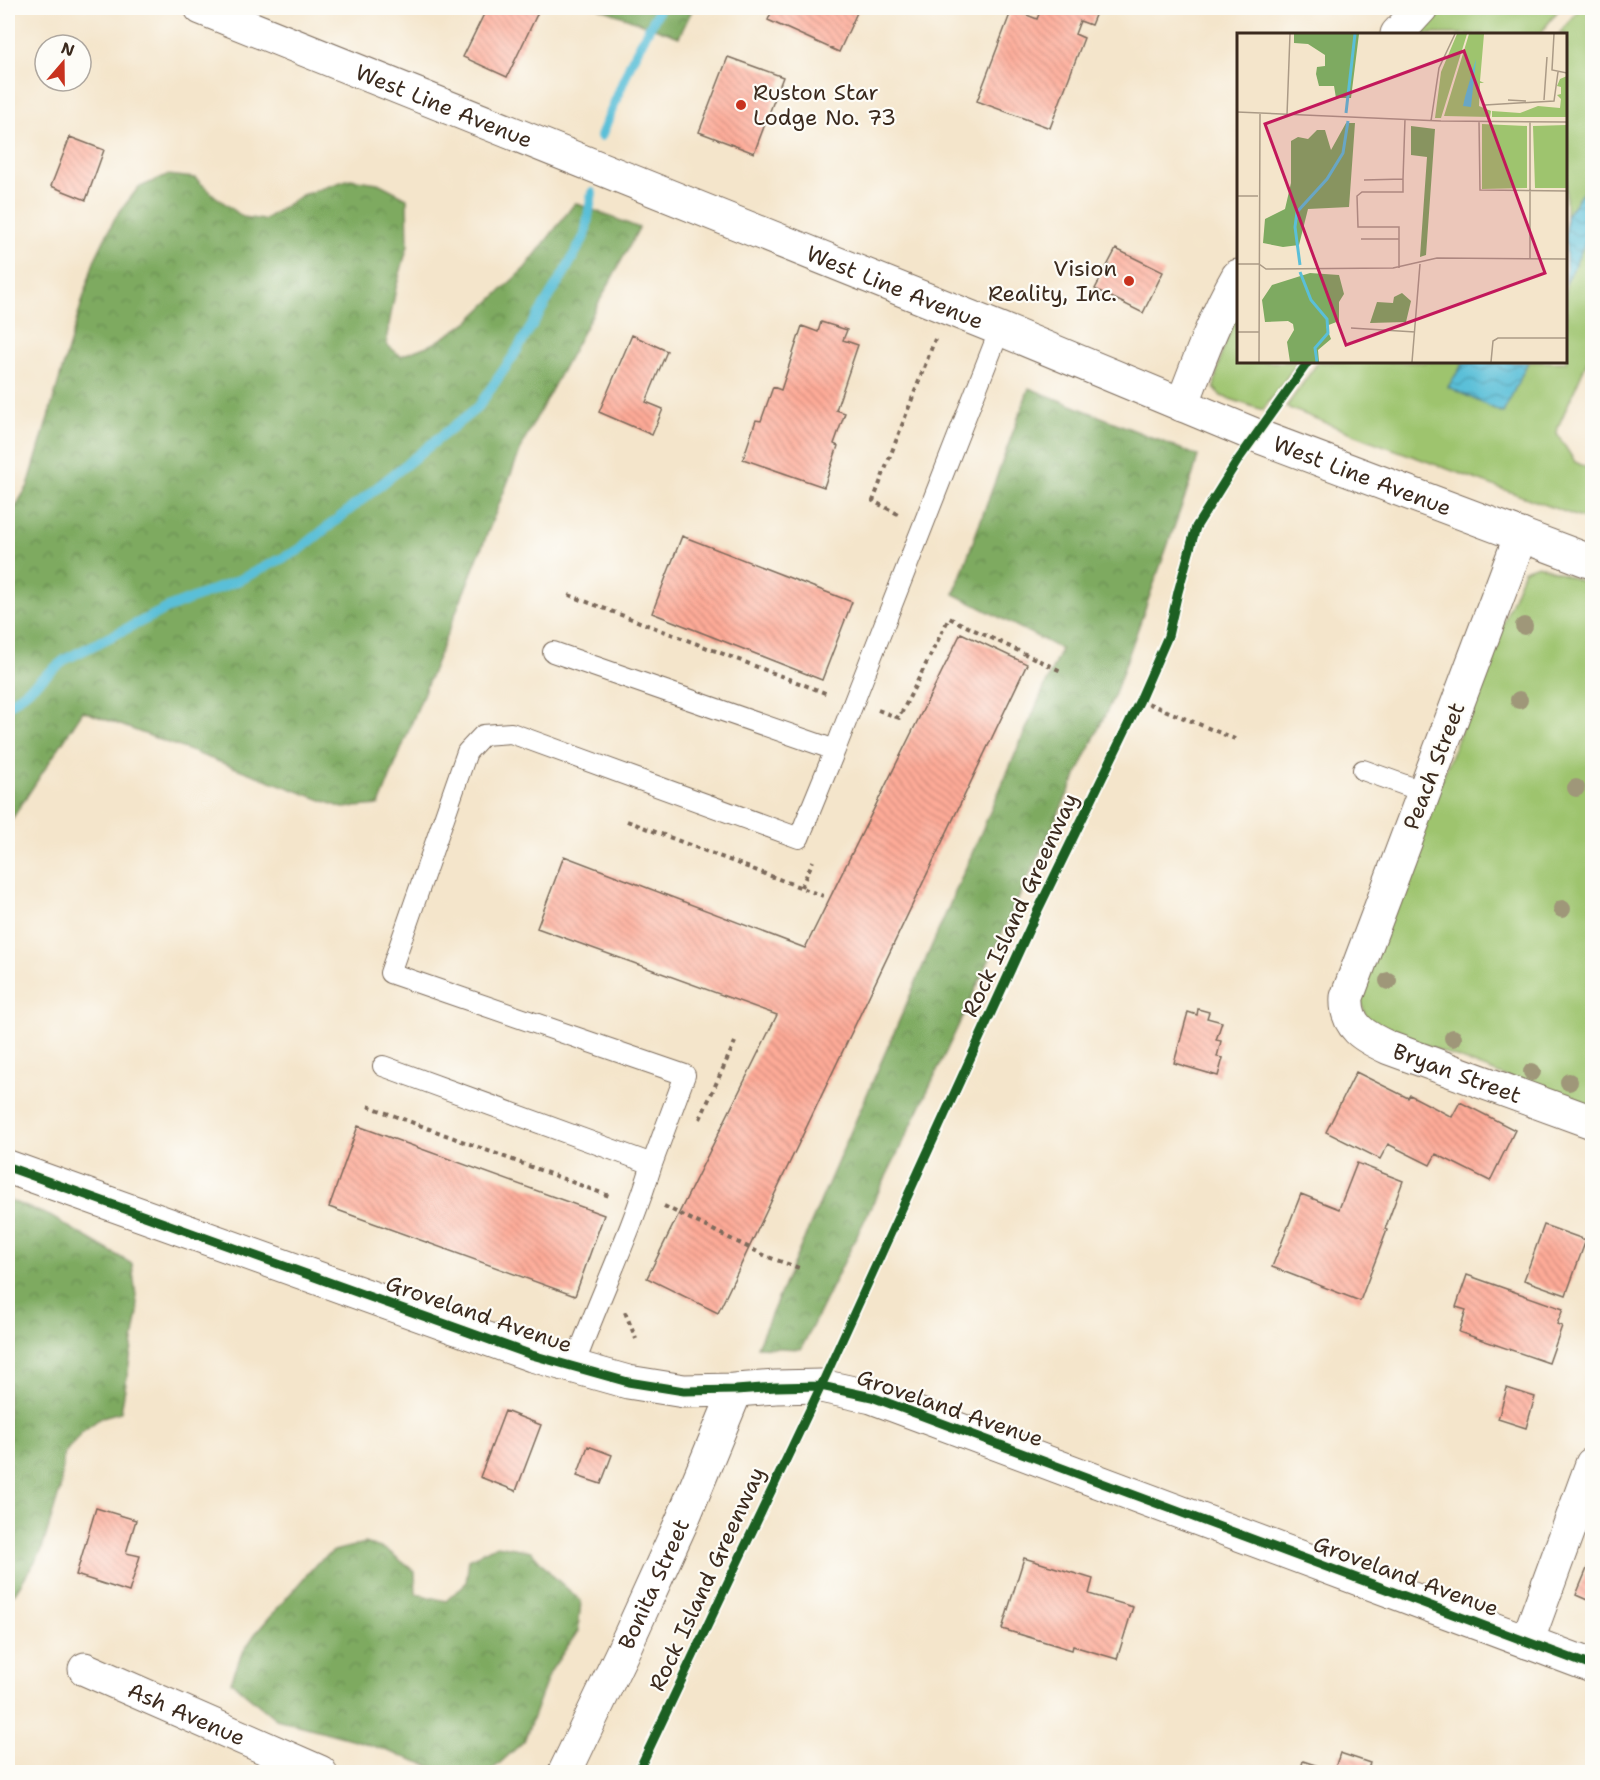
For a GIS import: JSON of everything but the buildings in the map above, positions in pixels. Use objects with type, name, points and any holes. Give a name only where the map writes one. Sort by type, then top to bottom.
[{"type":"street","name":"West Line Avenue","points":[[201,8],[1000,329],[1282,446],[1593,562]]},
{"type":"street","points":[[1398,33],[1421,8]]},
{"type":"street","points":[[1182,405],[1206,342],[1227,295],[1237,279]]},
{"type":"street","name":"Peach Street","points":[[1347,997],[1521,535]]},
{"type":"street","name":"Bryan Street","points":[[1347,997],[1347,1009],[1351,1022],[1366,1038],[1593,1122]]},
{"type":"street","name":"Groveland Avenue","points":[[8,1167],[521,1351],[628,1382],[684,1390],[820,1386],[872,1397],[1593,1666]]},
{"type":"street","name":"Bonita Street","points":[[565,1773],[682,1521],[736,1390]]},
{"type":"street","points":[[1527,1642],[1593,1464]]},
{"type":"street","name":"Ash Avenue","points":[[86,1669],[320,1773]]},
{"type":"lane","points":[[574,1366],[640,1203],[684,1075],[390,973],[467,752],[483,735],[511,734],[799,838],[1000,329]]},
{"type":"lane","points":[[553,652],[835,750]]},
{"type":"lane","points":[[1363,770],[1424,792]]},
{"type":"lane","points":[[383,1066],[652,1164]]},
{"type":"path","points":[[894,524],[898,513],[873,501],[935,339]]},
{"type":"path","points":[[569,595],[831,694]]},
{"type":"path","points":[[875,710],[899,718],[949,618],[1061,671]]},
{"type":"path","points":[[1134,712],[1144,689]]},
{"type":"path","points":[[1140,700],[1234,739]]},
{"type":"path","points":[[627,821],[823,896]]},
{"type":"path","points":[[368,1106],[612,1197]]},
{"type":"path","points":[[661,1204],[768,1257],[802,1269]]},
{"type":"green space","points":[[599,8],[693,8],[679,37]]},
{"type":"green space","points":[[1444,8],[1560,8],[1541,33],[1421,33]]},
{"type":"green space","points":[[1580,8],[1592,8],[1592,350],[1557,434],[1575,462],[1592,470],[1592,522],[1374,442],[1286,407],[1317,363],[1567,363],[1567,33],[1560,33]]},
{"type":"green space","points":[[167,175],[195,178],[243,217],[264,220],[302,195],[350,179],[378,183],[407,198],[408,245],[396,288],[387,335],[387,345],[401,356],[435,343],[468,322],[525,268],[575,203],[639,228],[525,439],[379,805],[343,808],[83,711],[8,825],[8,519],[28,486],[94,261],[115,218],[138,188]]},
{"type":"green space","points":[[1237,316],[1237,363],[1297,363],[1263,410],[1221,396],[1214,388],[1230,331]]},
{"type":"green space","points":[[1029,388],[1198,456],[1193,474],[1114,696],[910,1128],[801,1349],[757,1347],[1061,649],[954,594]]},
{"type":"green space","points":[[1538,565],[1592,585],[1592,1110],[1368,1023],[1358,993],[1524,570]]},
{"type":"green space","points":[[8,1200],[50,1216],[132,1264],[138,1312],[121,1412],[102,1417],[83,1431],[64,1453],[60,1490],[41,1552],[15,1593],[8,1597]]},
{"type":"green space","points":[[365,1543],[387,1550],[415,1572],[416,1594],[446,1601],[466,1583],[469,1559],[497,1545],[531,1551],[552,1575],[581,1601],[578,1631],[550,1672],[524,1741],[490,1772],[441,1770],[362,1742],[276,1719],[231,1682],[241,1655],[255,1634],[317,1563],[334,1551]]},
{"type":"water","points":[[1592,179],[1592,228],[1567,282],[1567,215]]},
{"type":"water","points":[[1463,363],[1528,363],[1503,413],[1448,387]]},
{"type":"waterway","points":[[601,136],[632,60],[660,8]]},
{"type":"waterway","points":[[8,706],[66,659],[168,608],[239,580],[299,550],[478,407],[512,358],[585,235],[592,193]]},
{"type":"cycle path","name":"Rock Island Greenway","points":[[638,1772],[821,1386],[1037,912],[1140,700],[1168,636],[1196,527],[1238,460],[1307,363]]},
{"type":"cycle path","points":[[8,1167],[532,1355],[628,1382],[684,1391],[821,1386],[872,1397],[1592,1666]]},
{"type":"place","name":"Ruston Star Lodge No. 73","points":[[741,105]]},
{"type":"place","name":"Vision Reality, Inc.","points":[[1129,281]]}]
